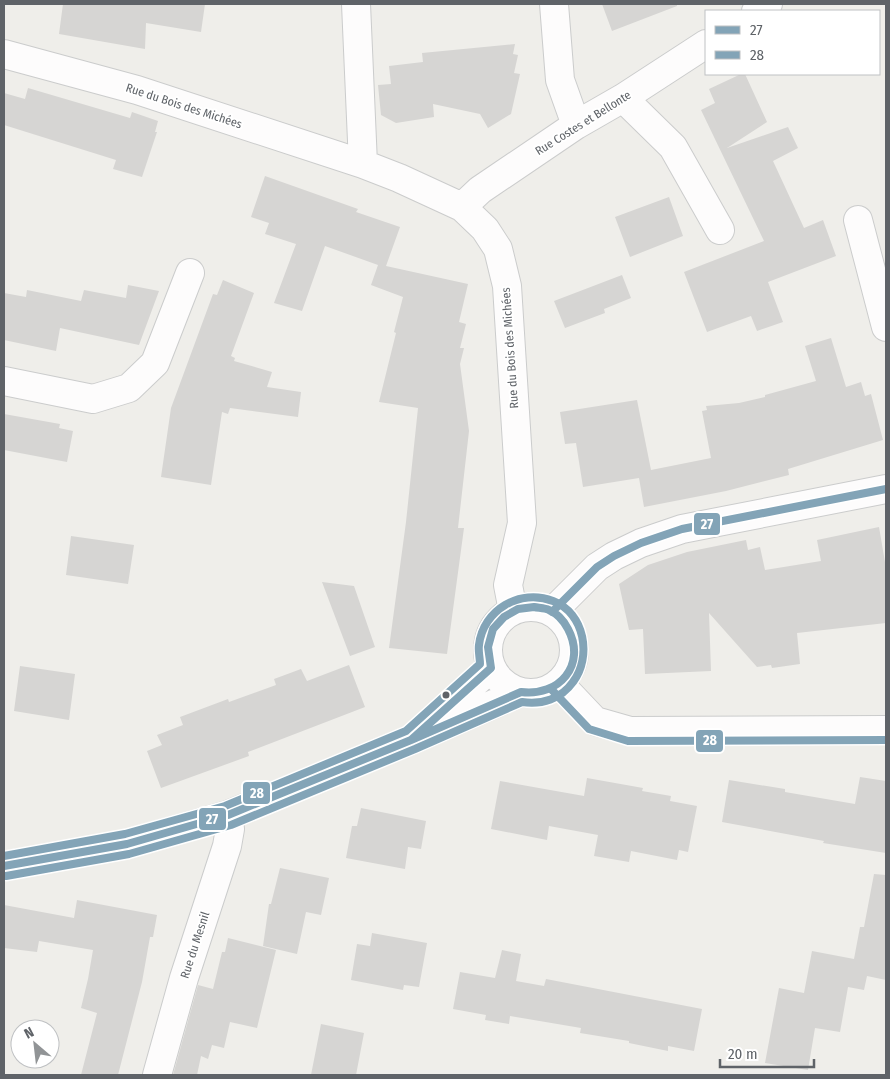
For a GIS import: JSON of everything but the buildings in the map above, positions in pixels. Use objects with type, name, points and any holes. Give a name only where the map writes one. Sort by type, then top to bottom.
[{"type":"street","points":[[356,4],[363,164]]},
{"type":"street","points":[[554,4],[560,80],[576,125]]},
{"type":"street","name":"Rue Costes et Bellonte","points":[[462,207],[480,190],[576,125],[623,98],[705,45]]},
{"type":"street","name":"Rue du Bois des Michées","points":[[4,54],[138,90],[363,164],[399,178],[462,207],[485,229],[498,249],[507,286],[522,523],[508,585],[513,611]]},
{"type":"street","points":[[623,98],[673,147],[720,230]]},
{"type":"street","points":[[858,220],[886,327]]},
{"type":"street","points":[[4,381],[93,399],[129,388],[155,364],[190,273]]},
{"type":"street","points":[[552,612],[597,567],[614,556],[641,543],[682,530],[886,489]]},
{"type":"street","points":[[528,606],[552,612],[561,618],[571,632],[575,649],[574,660],[570,670],[559,683],[549,690],[538,693],[521,692],[503,684],[491,668],[488,651],[491,633],[500,620],[513,611],[528,606]]},
{"type":"street","points":[[411,740],[491,668]]},
{"type":"street","points":[[559,683],[595,721],[630,731],[886,730]]},
{"type":"street","points":[[4,866],[59,858],[127,844],[228,814],[411,740],[521,692]]},
{"type":"street","name":"Rue du Mesnil","points":[[157,1075],[184,978],[227,846],[230,829],[228,814]]},
{"type":"transit line","name":"27","points":[[552,612],[597,567],[614,556],[641,543],[682,529],[886,489]]},
{"type":"transit line","name":"28","points":[[4,856],[125,834],[225,806],[406,731],[480,664],[479,645],[482,633],[488,622],[495,612],[516,600],[528,597],[553,601],[564,607],[578,625],[583,649],[579,672],[568,688],[557,697],[537,703],[522,702],[415,749],[231,825],[129,854],[6,876]]},
{"type":"transit line","name":"27","points":[[534,607],[547,609],[555,614],[568,629],[573,642],[574,655],[566,676],[558,684],[547,689],[535,692],[521,692],[411,740],[491,668],[488,647],[493,629],[504,617],[518,609],[534,607]]},
{"type":"transit line","name":"28","points":[[552,690],[589,729],[628,741],[886,740]]},
{"type":"transit line","name":"27","points":[[4,866],[127,844],[228,815],[411,740]]}]
